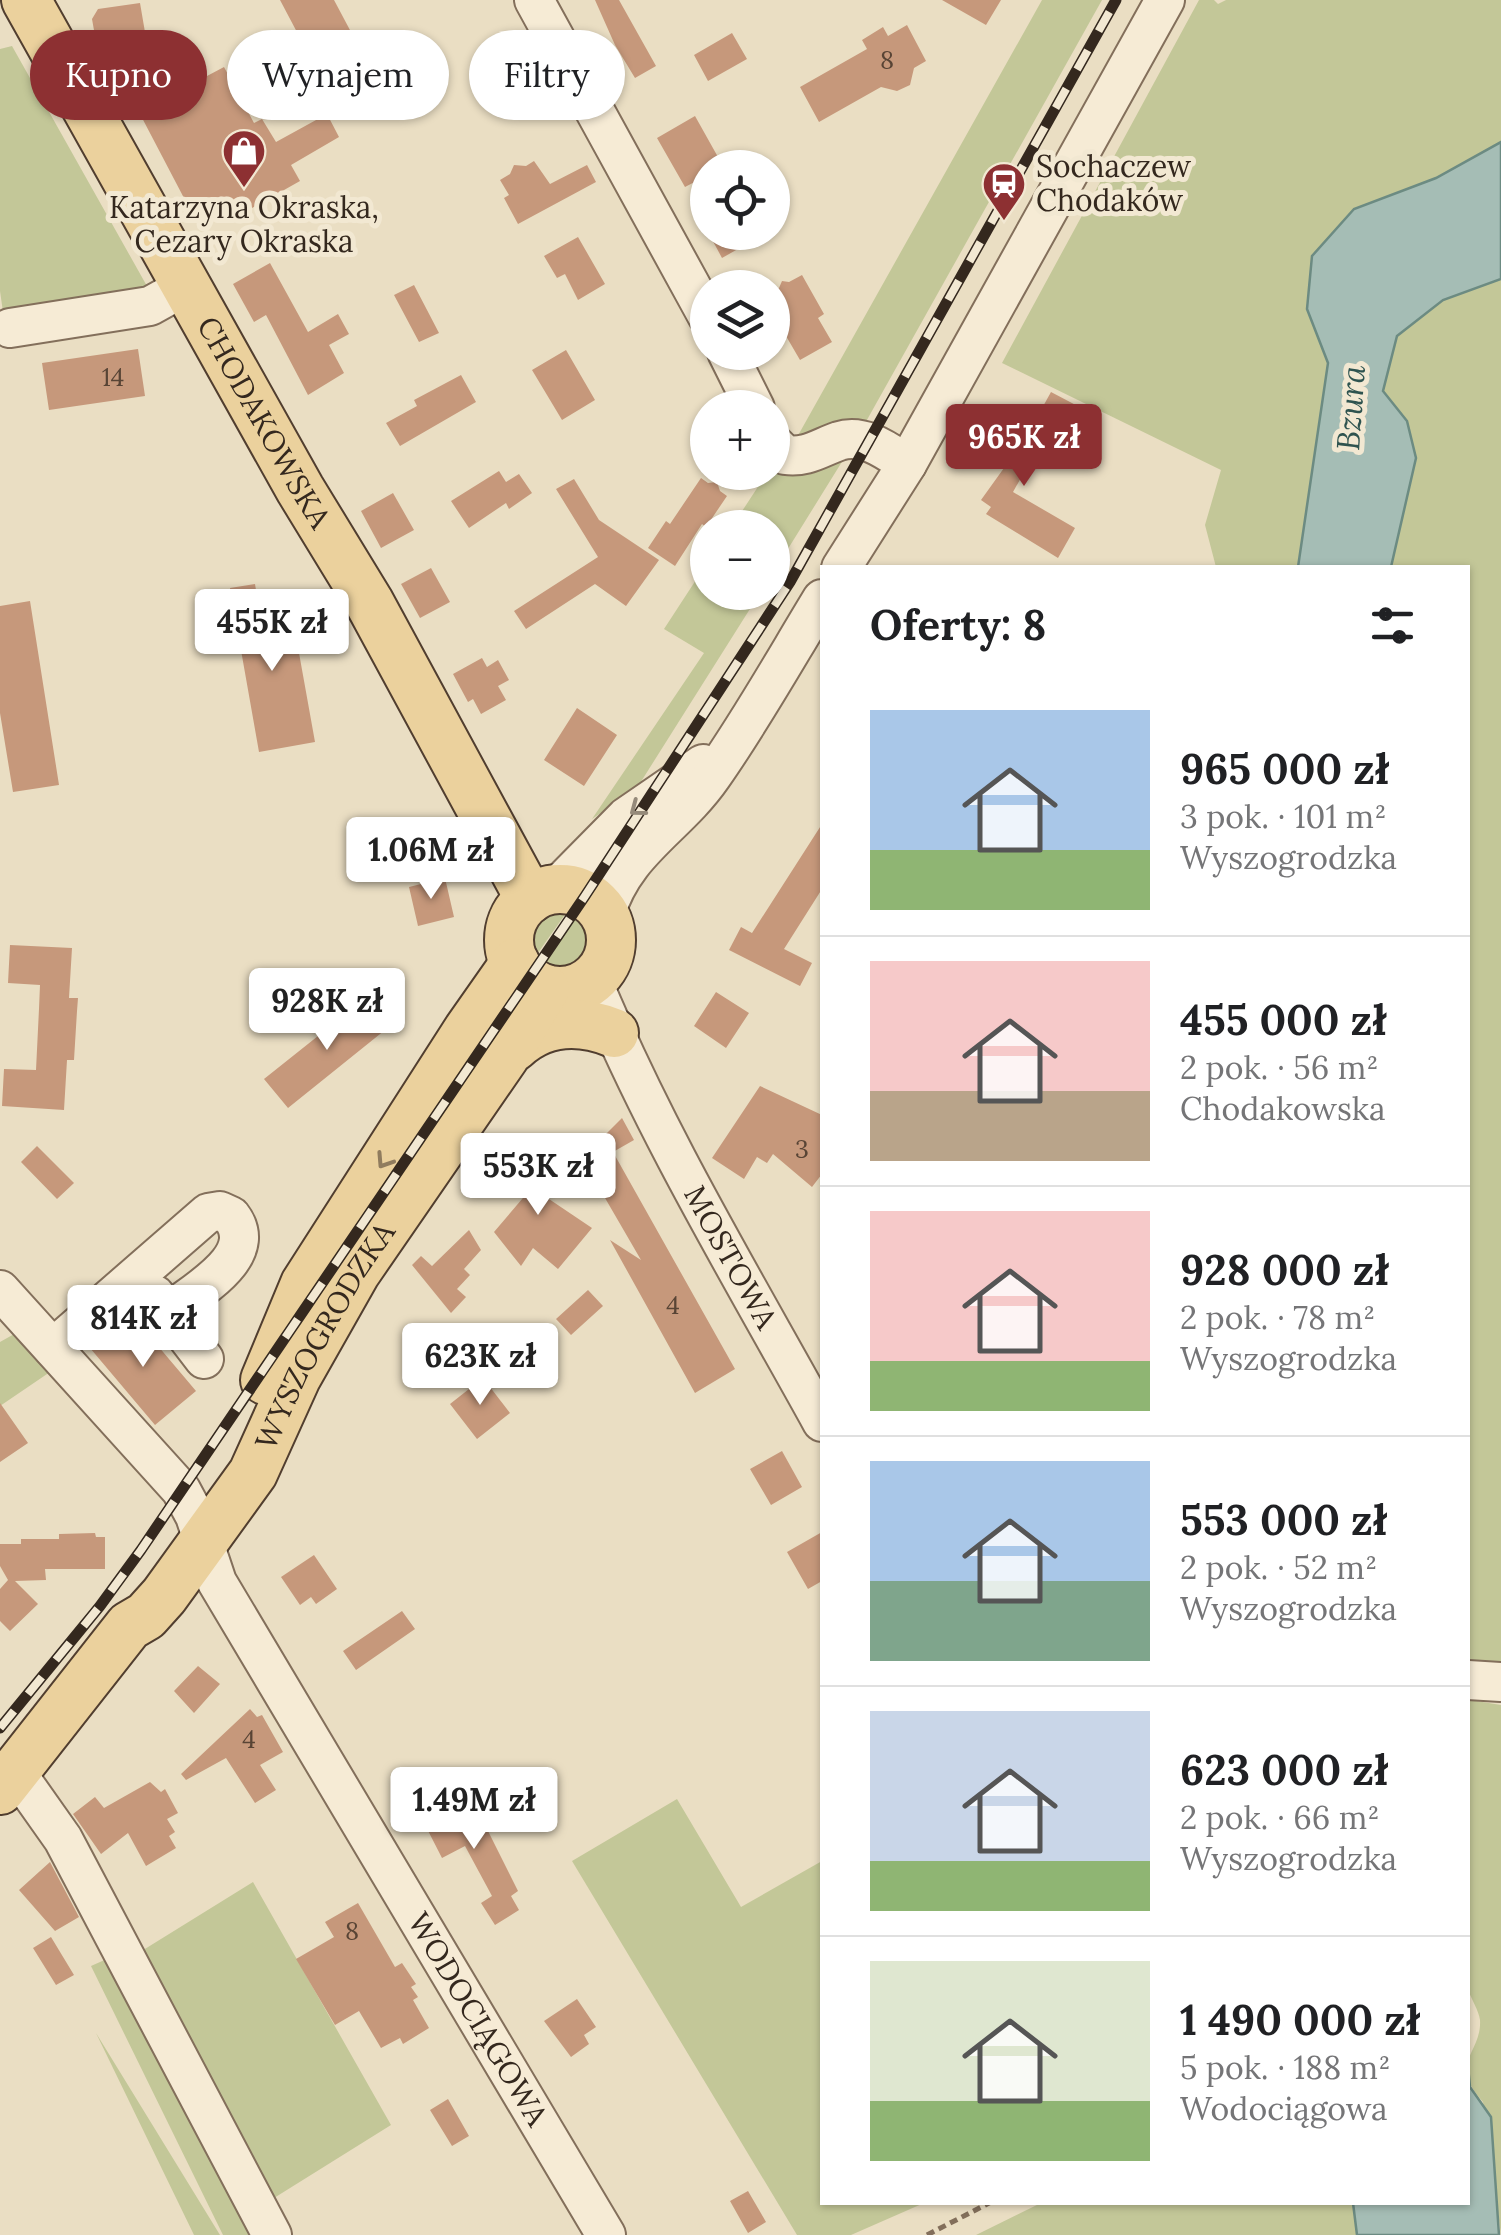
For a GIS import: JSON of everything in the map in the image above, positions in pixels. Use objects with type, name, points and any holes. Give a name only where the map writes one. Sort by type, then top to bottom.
[{"type":"main road","name":"CHODAKOWSKA","points":[[26,0],[300,489],[542,894]]},
{"type":"main road","points":[[542,894],[585,896],[605,915],[610,928],[608,957],[592,980],[575,990],[530,976],[509,936],[520,909],[542,894]]},
{"type":"main road","name":"WYSZOGRODZKA","points":[[8,1780],[130,1626],[131,1605],[253,1473],[296,1378],[356,1272],[505,1056],[530,976]]},
{"type":"main road","name":"WYSZOGRODZKA","points":[[200,1530],[305,1284],[468,1030],[530,976]]},
{"type":"main road","points":[[505,1056],[536,1031],[555,1025],[595,1026],[614,1034]]},
{"type":"street","points":[[534,0],[690,285]]},
{"type":"street","points":[[846,565],[907,464],[1166,0]]},
{"type":"street","points":[[10,328],[150,306],[186,286]]},
{"type":"street","points":[[790,456],[816,452],[842,439],[858,439],[881,446],[907,464]]},
{"type":"street","points":[[605,915],[613,888],[626,870],[709,780],[820,601]]},
{"type":"street","points":[[542,894],[626,816],[703,764],[743,730]]},
{"type":"street","name":"MOSTOWA","points":[[592,980],[614,1034],[694,1191],[820,1418]]},
{"type":"street","points":[[52,1348],[208,1213],[220,1211],[231,1216],[241,1240],[238,1250],[228,1264],[168,1312]]},
{"type":"street","points":[[138,1273],[204,1359]]},
{"type":"street","name":"WODOCIĄGOWA","points":[[0,1290],[182,1490],[217,1582],[606,2235]]},
{"type":"street","points":[[1470,1680],[1501,1682]]},
{"type":"street","points":[[8,1780],[63,1839],[272,2235]]},
{"type":"path","points":[[926,2235],[985,2205]]},
{"type":"green space","points":[[1042,0],[1102,0],[863,427],[791,448]]},
{"type":"green space","points":[[1199,0],[1214,0],[1218,4],[1226,0],[1501,0],[1501,142],[1436,178],[1354,209],[1312,256],[1307,309],[1328,363],[1298,565],[1215,565],[1205,525],[1221,470],[1002,363]]},
{"type":"green space","points":[[12,46],[30,78],[30,120],[54,120],[152,295],[4,319],[0,291],[0,49]]},
{"type":"green space","points":[[1501,279],[1501,1667],[1470,1666],[1470,565],[1391,565],[1416,458],[1383,391],[1397,336],[1443,300]]},
{"type":"green space","points":[[853,444],[790,546],[790,510],[743,510],[756,490],[790,490],[790,460]]},
{"type":"green space","points":[[690,589],[690,610],[749,610],[637,788],[592,819],[704,653],[664,629]]},
{"type":"green space","points":[[561,903],[571,906],[533,960],[524,937],[526,922]]},
{"type":"green space","points":[[579,912],[587,934],[582,954],[566,966],[542,966]]},
{"type":"green space","points":[[16,1333],[50,1372],[0,1406],[0,1342]]},
{"type":"green space","points":[[1470,1700],[1501,1705],[1501,2235],[1483,2102],[1470,2081],[1470,2057],[1479,2032],[1477,2009],[1470,1994]]},
{"type":"green space","points":[[677,1799],[741,1907],[820,1862],[820,2205],[919,2205],[851,2235],[797,2235],[572,1861]]},
{"type":"green space","points":[[253,1882],[391,2125],[266,2203],[140,1952]]},
{"type":"green space","points":[[118,1954],[262,2235],[223,2235],[91,1966]]},
{"type":"green space","points":[[96,2033],[220,2235],[194,2235]]},
{"type":"green space","points":[[1037,2205],[1353,2205],[1357,2235],[976,2235]]},
{"type":"water","name":"Bzura","points":[[1501,142],[1501,279],[1443,300],[1397,336],[1383,391],[1407,421],[1416,458],[1391,565],[1298,565],[1328,363],[1307,309],[1312,256],[1354,209],[1436,178]]},
{"type":"water","points":[[1470,2087],[1491,2117],[1499,2235],[1357,2235],[1353,2205],[1470,2205]]},
{"type":"building","points":[[280,0],[334,0],[350,30],[296,30]]},
{"type":"building","points":[[595,0],[619,0],[656,66],[635,78],[625,62],[625,30],[608,30]]},
{"type":"building","points":[[942,0],[1001,0],[986,25]]},
{"type":"building","points":[[140,3],[145,30],[94,30],[92,19],[98,9]]},
{"type":"building","points":[[907,25],[926,61],[914,68],[910,85],[897,91],[881,87],[819,122],[800,87],[867,49],[862,40],[883,27],[888,36]]},
{"type":"building","points":[[732,33],[747,59],[708,81],[694,55]]},
{"type":"building","points":[[224,67],[227,120],[263,120],[276,142],[316,120],[330,120],[339,137],[291,165],[300,181],[236,217],[228,202],[196,221],[143,120],[207,120],[207,76]]},
{"type":"building","points":[[695,116],[714,150],[690,150],[690,184],[685,187],[657,138]]},
{"type":"building","points":[[534,161],[550,184],[587,165],[596,182],[518,224],[504,198],[509,195],[500,180],[510,174],[514,165],[526,166]]},
{"type":"building","points":[[578,237],[605,284],[578,300],[565,274],[557,278],[544,256]]},
{"type":"building","points":[[718,250],[736,250],[722,258]]},
{"type":"building","points":[[270,263],[308,332],[338,314],[349,334],[329,345],[344,373],[308,395],[266,315],[254,322],[233,284]]},
{"type":"building","points":[[802,275],[824,314],[818,318],[832,342],[800,360],[790,343],[790,281]]},
{"type":"building","points":[[414,285],[439,333],[419,342],[394,295]]},
{"type":"building","points":[[138,349],[145,396],[49,410],[42,363]]},
{"type":"building","points":[[566,350],[595,400],[562,420],[532,370]]},
{"type":"building","points":[[461,375],[476,402],[400,446],[386,423],[417,406],[414,400]]},
{"type":"building","points":[[1051,392],[1089,412],[1079,430],[1041,410]]},
{"type":"building","points":[[1019,409],[1050,426],[1013,492],[1075,528],[1058,558],[986,514],[991,507],[981,500],[1009,461],[994,453]]},
{"type":"building","points":[[499,471],[506,482],[519,474],[532,493],[509,509],[506,503],[469,528],[451,501]]},
{"type":"building","points":[[574,479],[599,520],[659,560],[626,606],[595,584],[526,629],[514,611],[598,557],[556,489]]},
{"type":"building","points":[[693,490],[720,490],[727,496],[718,510],[690,510],[690,543],[675,566],[648,548],[666,521],[670,524]]},
{"type":"building","points":[[393,493],[414,530],[381,548],[361,511]]},
{"type":"building","points":[[431,568],[450,602],[420,618],[401,584]]},
{"type":"building","points":[[255,584],[261,620],[292,614],[315,742],[259,752],[230,588]]},
{"type":"building","points":[[30,601],[59,785],[13,792],[0,713],[0,606]]},
{"type":"building","points":[[482,658],[487,667],[498,660],[509,680],[498,686],[506,700],[481,714],[473,699],[468,702],[453,674]]},
{"type":"building","points":[[577,708],[617,735],[584,786],[544,760]]},
{"type":"building","points":[[820,827],[820,892],[784,949],[812,963],[800,986],[729,950],[741,927],[752,933]]},
{"type":"building","points":[[445,878],[454,917],[418,926],[409,887]]},
{"type":"building","points":[[10,945],[72,948],[69,998],[78,998],[74,1060],[67,1060],[64,1110],[2,1106],[4,1069],[36,1070],[40,985],[8,983]]},
{"type":"building","points":[[716,992],[749,1013],[726,1048],[694,1026]]},
{"type":"building","points":[[367,997],[390,1026],[288,1108],[264,1079]]},
{"type":"building","points":[[760,1086],[820,1114],[820,1177],[812,1187],[773,1154],[767,1163],[757,1157],[744,1179],[712,1158]]},
{"type":"building","points":[[622,1118],[634,1140],[613,1152],[603,1137]]},
{"type":"building","points":[[37,1146],[74,1183],[57,1199],[21,1162]]},
{"type":"building","points":[[515,1150],[555,1179],[543,1195],[592,1228],[558,1269],[533,1248],[521,1266],[494,1232],[528,1192],[500,1172]]},
{"type":"building","points":[[613,1152],[735,1369],[695,1393],[610,1240],[641,1260],[587,1167]]},
{"type":"building","points":[[469,1230],[481,1250],[464,1269],[470,1275],[457,1289],[466,1297],[451,1313],[412,1265],[421,1256],[432,1266]]},
{"type":"building","points":[[588,1290],[603,1306],[571,1335],[556,1319]]},
{"type":"building","points":[[131,1314],[196,1391],[155,1425],[90,1348]]},
{"type":"building","points":[[483,1378],[510,1413],[477,1439],[450,1404]]},
{"type":"building","points":[[0,1403],[28,1443],[0,1462]]},
{"type":"building","points":[[782,1451],[802,1487],[771,1505],[750,1469]]},
{"type":"building","points":[[95,1533],[96,1537],[105,1537],[105,1569],[45,1569],[46,1580],[15,1581],[38,1604],[10,1631],[0,1621],[0,1589],[8,1580],[0,1566],[0,1544],[21,1544],[21,1539],[59,1539],[59,1534]]},
{"type":"building","points":[[820,1533],[820,1582],[808,1589],[787,1552]]},
{"type":"building","points":[[314,1555],[337,1589],[316,1604],[311,1597],[300,1605],[281,1577]]},
{"type":"building","points":[[402,1611],[415,1629],[356,1670],[343,1651]]},
{"type":"building","points":[[198,1666],[220,1684],[194,1713],[174,1691]]},
{"type":"building","points":[[250,1709],[257,1717],[262,1715],[283,1752],[260,1765],[276,1790],[255,1803],[226,1758],[186,1780],[181,1774]]},
{"type":"building","points":[[150,1782],[161,1792],[165,1789],[178,1813],[167,1819],[175,1832],[169,1836],[176,1848],[146,1866],[128,1833],[101,1854],[73,1814],[95,1797],[104,1808]]},
{"type":"building","points":[[465,1794],[474,1813],[478,1811],[518,1891],[511,1896],[519,1910],[495,1925],[481,1903],[492,1896],[465,1846],[442,1858],[421,1817]]},
{"type":"building","points":[[50,1862],[79,1917],[55,1931],[19,1890]]},
{"type":"building","points":[[358,1903],[395,1967],[402,1963],[416,1984],[411,1987],[418,1997],[413,2000],[429,2028],[403,2044],[400,2038],[381,2048],[359,2011],[335,2025],[296,1959],[334,1937],[325,1922]]},
{"type":"building","points":[[51,1937],[74,1975],[56,1985],[33,1948]]},
{"type":"building","points":[[577,1999],[596,2027],[584,2035],[589,2044],[571,2057],[544,2021]]},
{"type":"building","points":[[448,2099],[469,2136],[452,2146],[430,2110]]},
{"type":"building","points":[[748,2191],[766,2222],[748,2233],[730,2201]]},
{"type":"railway","points":[[0,1728],[141,1550],[585,896],[790,582],[1116,0]]},
{"type":"place","name":"Katarzyna Okraska, Cezary Okraska","points":[[244,189]]},
{"type":"place","name":"Sochaczew Chodaków","points":[[1004,222]]}]
